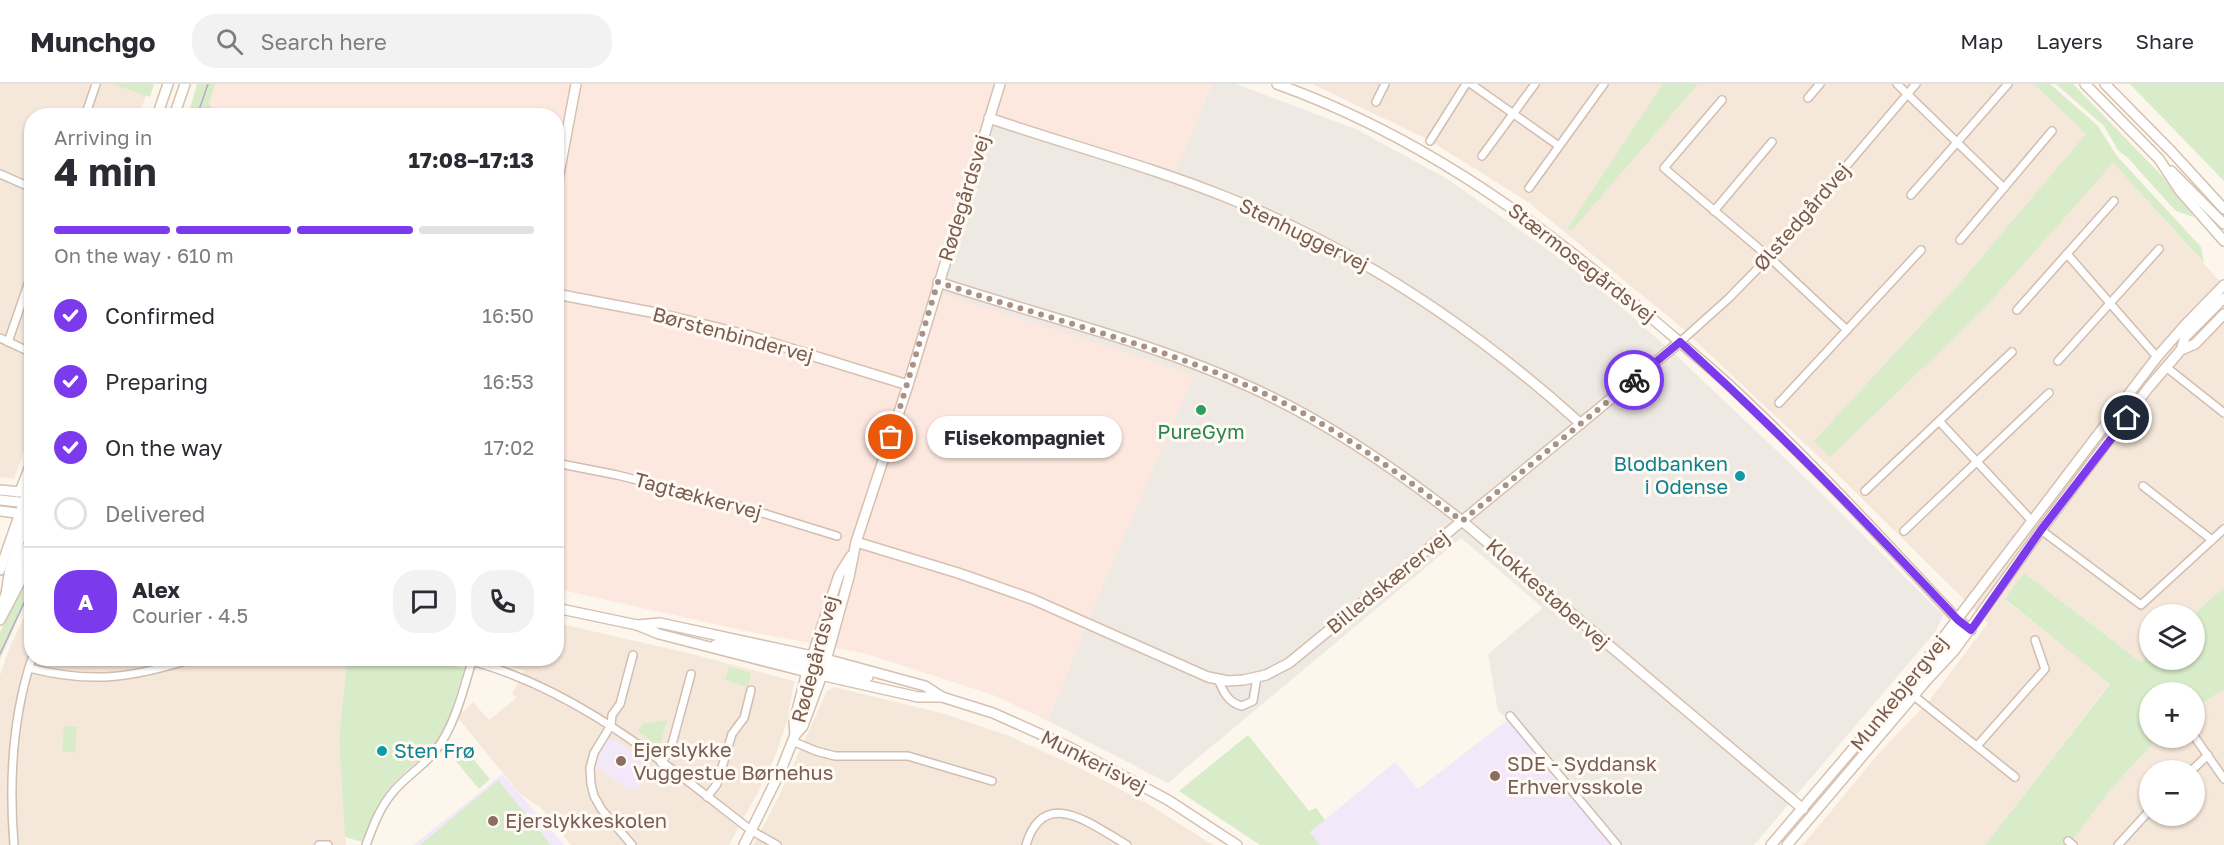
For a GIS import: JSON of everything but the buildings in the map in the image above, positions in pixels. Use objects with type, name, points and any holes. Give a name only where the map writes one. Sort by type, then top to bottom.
[{"type":"street","points":[[88,108],[96,84]]},
{"type":"street","points":[[161,108],[170,84]]},
{"type":"street","points":[[166,108],[170,84]]},
{"type":"street","points":[[176,108],[184,84]]},
{"type":"street","points":[[564,148],[576,84]]},
{"type":"street","name":"Rødegårdsvej","points":[[795,736],[794,722],[849,577],[856,542],[908,385],[1000,84]]},
{"type":"street","name":"Stærmosegårdsvej","points":[[1277,84],[1369,122],[1424,151],[1515,208],[1582,260],[1680,342],[1761,415],[1853,507],[1958,620],[1971,630]]},
{"type":"street","points":[[1376,102],[1385,84]]},
{"type":"street","points":[[1430,141],[1466,84]]},
{"type":"street","points":[[1471,84],[1559,146]]},
{"type":"street","points":[[1482,156],[1535,84]]},
{"type":"street","points":[[1529,188],[1604,84]]},
{"type":"street","points":[[1808,98],[1820,84]]},
{"type":"street","points":[[1897,84],[2004,188]]},
{"type":"street","name":"Ølstedgårdvej","points":[[1680,342],[1729,298],[1769,257],[1916,84]]},
{"type":"street","points":[[1911,195],[2008,84]]},
{"type":"street","points":[[2085,84],[2224,224]]},
{"type":"street","points":[[2105,84],[2224,209]]},
{"type":"street","points":[[1722,100],[1664,168],[1769,257],[1847,330]]},
{"type":"street","name":"Stenhuggervej","points":[[989,118],[1172,177],[1235,201],[1329,244],[1410,292],[1483,342],[1533,381],[1581,424]]},
{"type":"street","points":[[1960,240],[2052,131]]},
{"type":"street","points":[[1714,211],[1772,142]]},
{"type":"street","points":[[2159,159],[2180,191],[2224,241]]},
{"type":"street","points":[[0,174],[24,184]]},
{"type":"street","points":[[2016,310],[2114,201]]},
{"type":"street","points":[[2058,361],[2159,249]]},
{"type":"street","points":[[1779,403],[1921,250]]},
{"type":"street","points":[[2067,255],[2157,357]]},
{"type":"street","name":"Klokkestøbervej","points":[[938,282],[1157,350],[1248,386],[1311,417],[1395,471],[1462,521],[1803,809]]},
{"type":"street","name":"Munkebjergvej","points":[[1771,845],[1866,735],[1958,620],[2157,357],[2224,285]]},
{"type":"street","points":[[8,342],[24,296]]},
{"type":"street","name":"Børstenbindervej","points":[[564,296],[664,315],[746,335],[908,385]]},
{"type":"street","points":[[2181,350],[2186,337],[2224,298]]},
{"type":"street","name":"Munkebjergvej","points":[[1786,845],[1971,630],[2041,530],[2166,367],[2181,350],[2194,344],[2224,314]]},
{"type":"street","points":[[0,338],[24,349]]},
{"type":"street","name":"Billedskærervej","points":[[856,542],[1032,599],[1198,674],[1237,681],[1257,677],[1280,669],[1289,663],[1680,342]]},
{"type":"street","points":[[1865,490],[2012,352]]},
{"type":"street","points":[[2166,367],[2224,413]]},
{"type":"street","points":[[1904,531],[2049,393]]},
{"type":"street","points":[[1939,421],[2032,521]]},
{"type":"street","name":"Tagtækkervej","points":[[564,465],[730,503],[837,536]]},
{"type":"street","points":[[24,481],[21,489],[24,496]]},
{"type":"street","points":[[2143,486],[2212,540]]},
{"type":"street","points":[[0,490],[24,502]]},
{"type":"street","points":[[0,500],[24,504]]},
{"type":"street","points":[[0,511],[24,505]]},
{"type":"street","points":[[0,570],[24,511]]},
{"type":"street","points":[[6,594],[24,515]]},
{"type":"street","points":[[2041,530],[2141,605],[2224,530]]},
{"type":"street","name":"Rødegårdsvej","points":[[744,845],[795,736],[803,726],[839,575],[853,552]]},
{"type":"street","points":[[0,608],[24,554]]},
{"type":"street","points":[[0,620],[24,574]]},
{"type":"street","name":"Munkerisvej","points":[[564,610],[637,625],[659,634],[709,647],[904,680],[925,686],[942,697],[993,713],[1069,747],[1168,800],[1237,845]]},
{"type":"street","points":[[1926,681],[1935,663],[1962,627],[1958,620]]},
{"type":"street","name":"Munkerisvej","points":[[637,625],[660,623],[817,665],[918,697],[942,697]]},
{"type":"street","points":[[1977,746],[2045,669],[2035,640]]},
{"type":"street","points":[[632,845],[602,810],[591,784],[590,768],[594,753],[610,725],[612,715],[620,704],[633,655]]},
{"type":"street","points":[[14,845],[12,774],[14,748],[22,690],[28,668],[72,678],[102,679],[129,676],[166,666]]},
{"type":"street","points":[[366,845],[377,817],[393,792],[431,757],[443,740],[471,666]]},
{"type":"street","points":[[484,666],[543,688],[610,725],[752,831],[777,845]]},
{"type":"street","points":[[661,763],[671,748],[691,674]]},
{"type":"street","points":[[1218,679],[1227,697],[1242,706],[1253,701],[1257,677]]},
{"type":"street","points":[[707,796],[717,784],[732,734],[744,717],[752,690]]},
{"type":"street","name":"Munkebjergvej","points":[[1914,696],[2015,777]]},
{"type":"street","points":[[1510,716],[1617,845]]},
{"type":"street","points":[[795,736],[816,751],[835,756],[887,755],[917,758],[992,781]]},
{"type":"street","points":[[2202,748],[2224,779]]},
{"type":"street","points":[[2203,760],[2208,756]]},
{"type":"street","points":[[1026,845],[1035,825],[1050,813],[1059,812],[1070,814],[1127,845]]},
{"type":"street","points":[[2118,845],[2139,822]]},
{"type":"street","points":[[319,845],[328,845]]},
{"type":"shaded area","points":[[0,84],[150,84],[141,108],[24,108],[24,451],[14,479],[0,477]]},
{"type":"shaded area","points":[[215,84],[1212,84],[1178,170],[996,119],[941,292],[1195,375],[1091,613],[1048,721],[993,695],[867,654],[741,630],[564,591],[564,108],[208,108]]},
{"type":"shaded area","points":[[1212,84],[1236,84],[1358,130],[1449,180],[1555,255],[1618,304],[1679,358],[1815,487],[1943,615],[1936,631],[1754,845],[1611,845],[1509,719],[1498,711],[1488,654],[1543,608],[1461,538],[1168,783],[1048,721],[1091,613],[1194,375],[941,293],[996,118],[1177,170]]},
{"type":"shaded area","points":[[1312,84],[2034,84],[2086,133],[2224,286],[2224,587],[2205,604],[2139,604],[2139,660],[2024,573],[2005,600],[2110,683],[1985,845],[1803,845],[1879,753],[1929,701],[1988,623],[1843,480],[1681,327],[1528,202],[1427,139]]},
{"type":"shaded area","points":[[24,618],[24,666],[346,666],[339,738],[346,845],[0,845],[0,675]]},
{"type":"shaded area","points":[[564,625],[692,654],[794,681],[788,718],[776,754],[729,845],[571,845],[540,807],[520,794],[457,717],[473,702],[489,720],[517,697],[512,694],[524,671],[509,666],[564,666]]},
{"type":"shaded area","points":[[834,687],[945,714],[1009,736],[1082,769],[1146,803],[1213,845],[753,845],[778,798],[827,691]]},
{"type":"shaded area","points":[[2224,689],[2224,845],[2069,845],[2110,790],[2149,748],[2205,748],[2205,701]]},
{"type":"shaded area","name":"SDE - Syddansk Erhvervsskole","points":[[1509,719],[1611,845],[1320,845],[1310,832],[1395,762],[1418,789]]},
{"type":"shaded area","name":"Ejerslykke Vuggestue Børnehus","points":[[607,740],[616,740],[662,775],[629,791],[597,767]]},
{"type":"shaded area","name":"Ejerslykkeskolen","points":[[502,774],[564,845],[413,845],[474,797]]},
{"type":"green space","points":[[112,84],[154,84],[150,97]]},
{"type":"green space","points":[[197,84],[215,84],[209,104],[213,108],[190,108]]},
{"type":"green space","points":[[1663,84],[1698,84],[1572,230],[1567,229]]},
{"type":"green space","points":[[2034,84],[2050,84],[2098,126],[2116,155],[2201,247],[2204,263],[2113,163],[1981,312],[1830,457],[1814,441],[1960,283],[2086,134]]},
{"type":"green space","points":[[2056,84],[2073,84],[2162,176],[2194,217],[2176,211],[2118,150],[2104,126]]},
{"type":"green space","points":[[2130,84],[2224,84],[2224,181]]},
{"type":"green space","points":[[2024,573],[2139,660],[2139,670],[2205,670],[2205,604],[2224,587],[2224,689],[2205,701],[2205,682],[2139,682],[2139,748],[2149,748],[2110,790],[2069,845],[1985,845],[2110,684],[2005,599]]},
{"type":"green space","points":[[24,583],[24,605],[0,659],[0,632]]},
{"type":"green space","points":[[346,666],[454,666],[465,668],[444,730],[427,752],[387,791],[376,809],[362,842],[345,837],[339,738]]},
{"type":"green space","points":[[729,667],[751,673],[748,687],[725,680]]},
{"type":"green space","points":[[667,720],[660,745],[656,745],[638,731],[643,724]]},
{"type":"green space","points":[[64,726],[77,727],[75,753],[62,751]]},
{"type":"green space","points":[[1248,735],[1309,811],[1316,808],[1325,820],[1310,832],[1320,845],[1260,845],[1179,791]]},
{"type":"green space","points":[[467,752],[490,779],[479,789],[454,759]]},
{"type":"green space","name":"Ejerslykkeskolen","points":[[498,780],[551,845],[420,845]]},
{"type":"tram line","points":[[200,108],[208,84]]},
{"type":"tram line","points":[[0,654],[24,603]]},
{"type":"way so far","points":[[891,437],[938,282],[1157,350],[1248,386],[1311,417],[1359,447],[1427,493],[1462,521],[1634,380]]},
{"type":"place","name":"PureGym","points":[[1201,410]]},
{"type":"place","name":"Flisekompagniet","points":[[891,437]]},
{"type":"place","name":"Blodbanken i Odense","points":[[1740,476]]},
{"type":"place","name":"Sten Frø","points":[[382,751]]},
{"type":"place","name":"Ejerslykke Vuggestue Børnehus","points":[[621,761]]},
{"type":"place","name":"SDE - Syddansk Erhvervsskole","points":[[1495,776]]},
{"type":"place","name":"Ejerslykkeskolen","points":[[493,821]]},
{"type":"route","points":[[1634,380],[1680,342],[1727,383],[1853,507],[1958,620],[1971,630],[2007,576],[2127,418]]}]
